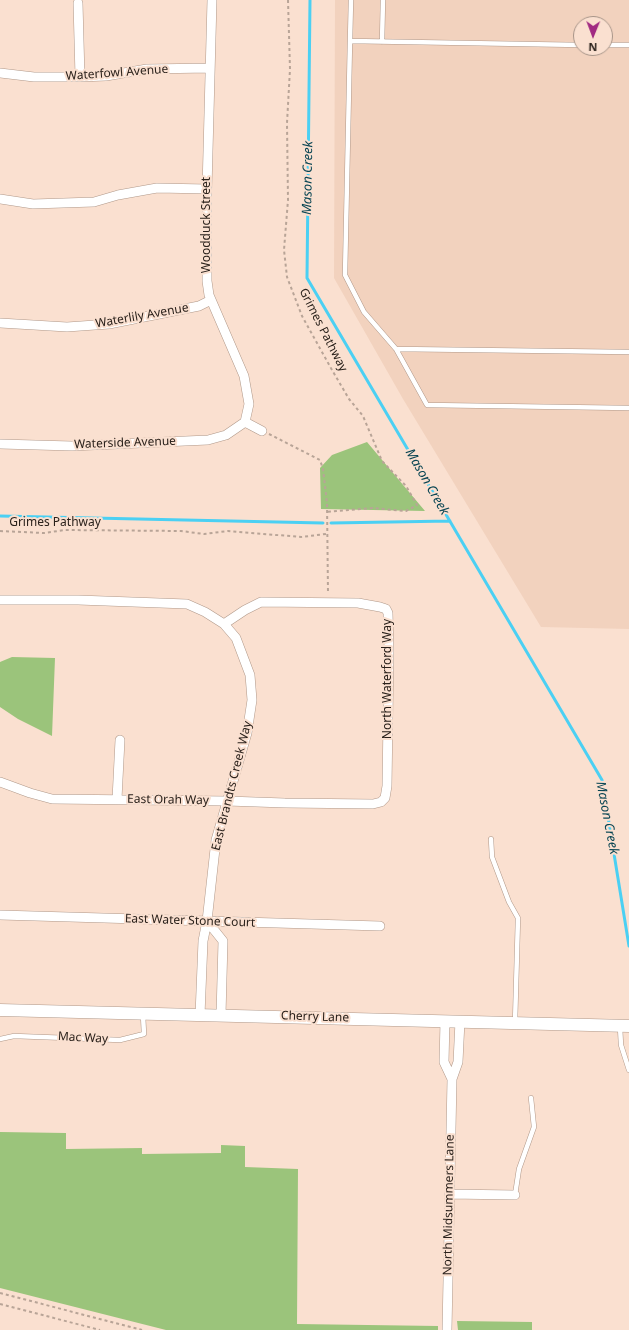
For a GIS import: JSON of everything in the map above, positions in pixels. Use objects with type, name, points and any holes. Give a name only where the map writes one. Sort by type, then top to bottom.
[{"type":"main road","name":"Cherry Lane","points":[[0,1010],[624,1026]]},
{"type":"street","name":"Woodduck Street","points":[[212,0],[207,189],[208,281],[211,300],[244,376],[248,404],[245,422]]},
{"type":"street","points":[[78,3],[80,77]]},
{"type":"street","name":"Waterfowl Avenue","points":[[0,73],[34,77],[80,77],[106,76],[147,69],[210,68]]},
{"type":"street","points":[[0,199],[33,204],[94,202],[118,195],[157,188],[207,189]]},
{"type":"street","name":"Waterlily Avenue","points":[[0,323],[67,327],[109,324],[199,306],[211,300]]},
{"type":"street","points":[[245,422],[262,431]]},
{"type":"street","name":"Waterside Avenue","points":[[0,444],[72,446],[208,440],[226,435],[245,422]]},
{"type":"street","name":"East Brandts Creek Way","points":[[0,600],[93,600],[187,604],[206,612],[224,624],[236,638],[250,675],[252,700],[247,733],[216,840],[207,921],[203,941],[200,1015]]},
{"type":"street","name":"North Waterford Way","points":[[224,624],[245,610],[261,602],[358,604],[386,609],[388,613],[387,770],[385,798]]},
{"type":"street","points":[[117,799],[120,740]]},
{"type":"street","name":"East Orah Way","points":[[0,782],[52,799],[374,804],[381,802],[385,798]]},
{"type":"street","name":"East Water Stone Court","points":[[0,915],[380,926]]},
{"type":"street","points":[[207,921],[223,941],[221,1015]]},
{"type":"street","name":"North Midsummers Lane","points":[[445,1021],[444,1062],[452,1079]]},
{"type":"street","name":"North Midsummers Lane","points":[[447,1330],[452,1079],[458,1062],[460,1022]]},
{"type":"street","points":[[449,1194],[515,1195]]},
{"type":"lane","points":[[351,0],[345,275],[364,312],[396,348],[427,405],[629,408]]},
{"type":"lane","points":[[382,42],[383,0]]},
{"type":"lane","points":[[350,41],[573,45]]},
{"type":"lane","points":[[613,45],[629,45]]},
{"type":"lane","points":[[396,348],[629,352]]},
{"type":"lane","points":[[491,839],[492,857],[509,902],[518,918],[515,1023]]},
{"type":"lane","name":"Mac Way","points":[[0,1039],[14,1036],[120,1040],[144,1034],[142,1013]]},
{"type":"lane","points":[[624,1026],[621,1045],[629,1070]]},
{"type":"lane","points":[[515,1195],[519,1169],[534,1127],[531,1098]]},
{"type":"path","name":"Grimes Pathway","points":[[288,0],[290,69],[287,123],[288,200],[284,250],[287,277],[302,316],[332,370],[350,399],[363,416],[382,460],[406,486],[417,505],[406,511],[372,508],[326,512]]},
{"type":"path","points":[[262,431],[284,440],[320,460],[323,469],[326,512],[328,603]]},
{"type":"path","name":"Grimes Pathway","points":[[0,531],[44,533],[65,530],[181,531],[204,534],[228,531],[301,537],[326,534]]},
{"type":"path","points":[[0,1293],[142,1330]]},
{"type":"path","points":[[0,1304],[100,1330]]},
{"type":"shaded area","points":[[335,0],[629,0],[629,629],[541,627],[403,399],[334,278]]},
{"type":"green space","points":[[367,442],[425,511],[321,509],[320,468],[332,455]]},
{"type":"green space","points":[[12,657],[55,658],[52,736],[18,719],[0,707],[0,662]]},
{"type":"green space","points":[[0,1132],[66,1133],[66,1149],[142,1148],[142,1154],[221,1153],[221,1145],[245,1146],[245,1167],[298,1169],[297,1324],[438,1326],[438,1330],[166,1330],[0,1288]]},
{"type":"green space","points":[[457,1321],[532,1322],[532,1330],[458,1330]]},
{"type":"waterway","name":"Mason Creek","points":[[310,0],[307,278],[602,780],[629,946]]},
{"type":"waterway","points":[[0,516],[323,523]]},
{"type":"waterway","points":[[331,523],[450,521]]}]
